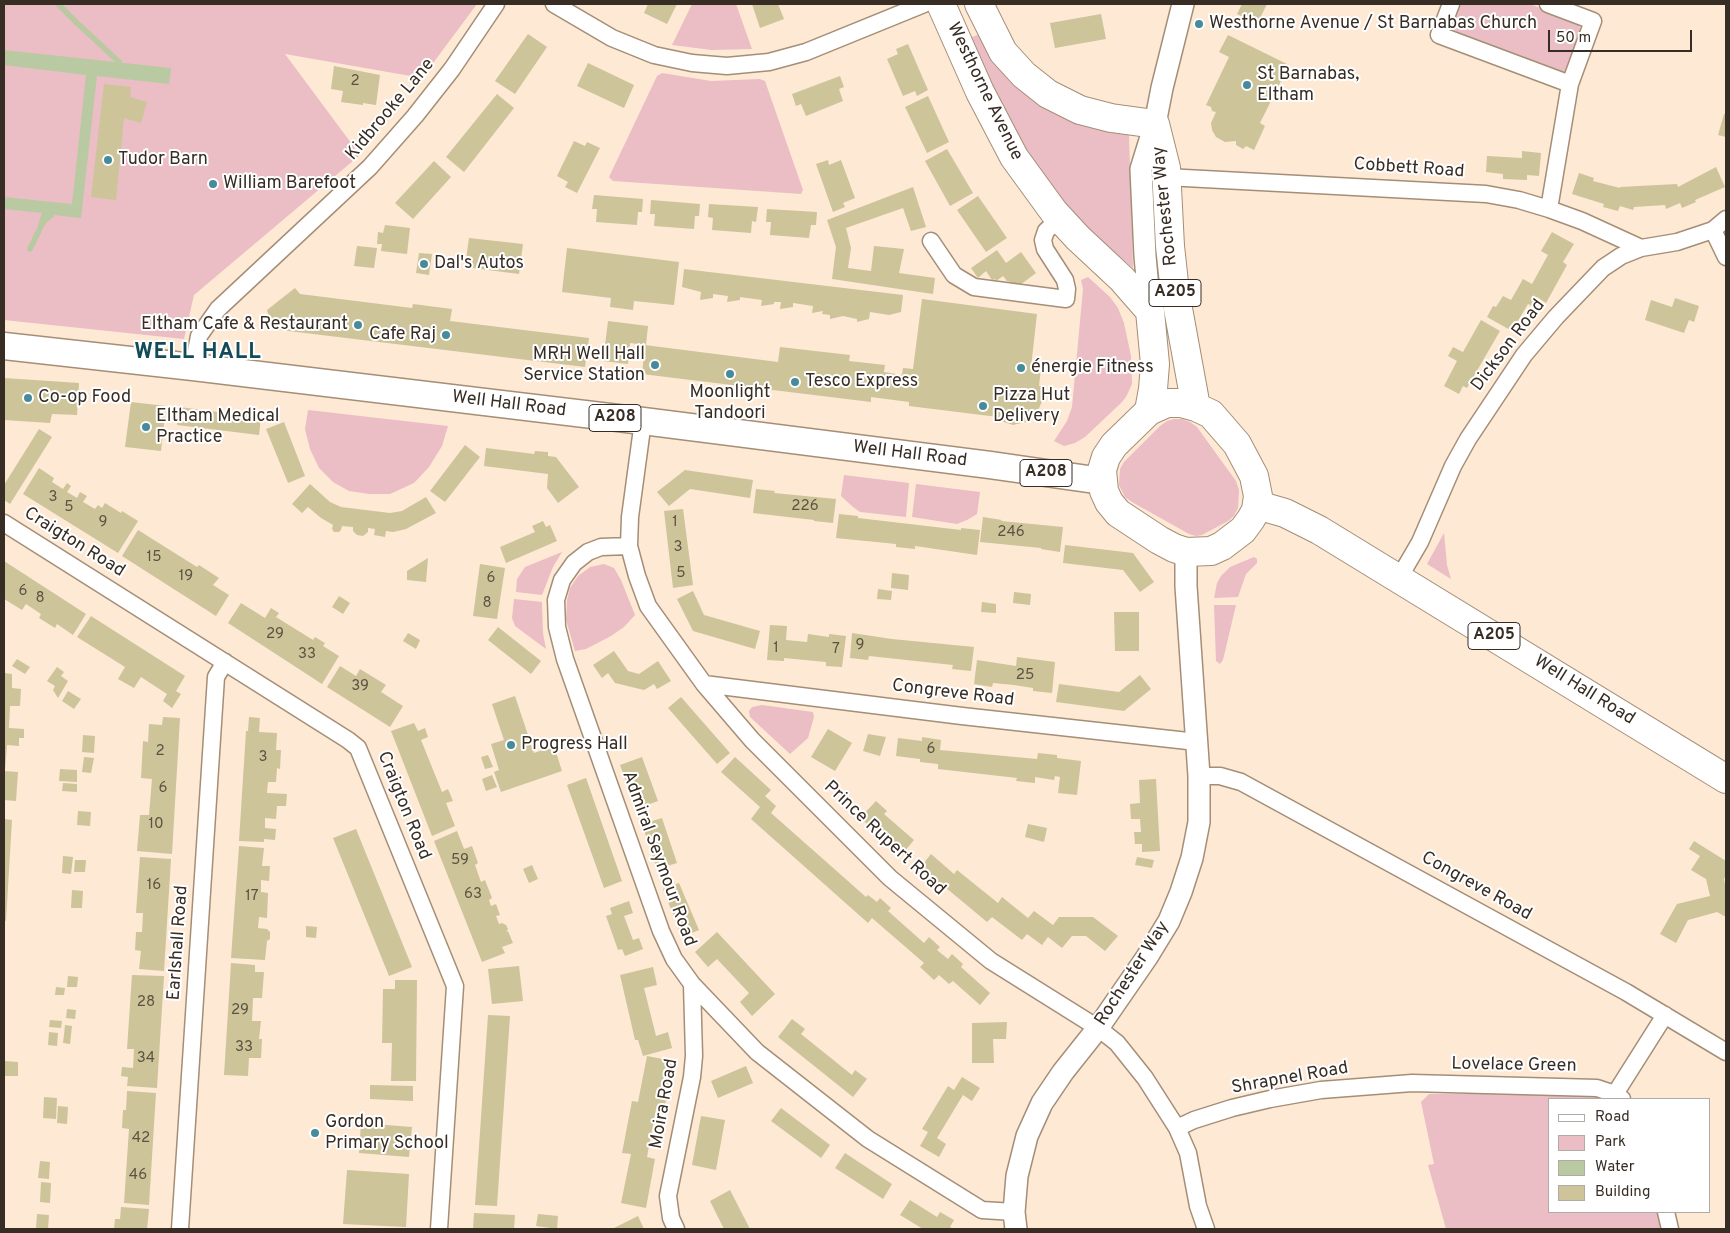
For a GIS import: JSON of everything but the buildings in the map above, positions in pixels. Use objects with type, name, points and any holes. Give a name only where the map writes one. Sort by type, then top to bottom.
[{"type":"highway","name":"Westhorne Avenue","points":[[941,4],[980,92],[1014,157],[1044,200],[1122,278],[1150,311]]},
{"type":"highway","name":"Westhorne Avenue","points":[[979,4],[1003,52],[1024,75],[1048,94],[1080,110],[1111,118],[1155,124]]},
{"type":"highway","name":"Rochester Way","points":[[1155,124],[1166,176],[1175,292],[1196,407]]},
{"type":"highway","name":"Rochester Way","points":[[1149,411],[1155,364],[1150,311]]},
{"type":"highway","points":[[1167,403],[1181,403],[1196,407],[1211,414],[1237,444],[1254,476],[1257,489],[1257,505],[1251,519],[1243,530],[1222,546],[1211,551],[1186,552],[1174,548],[1118,513],[1109,502],[1102,481],[1104,463],[1114,445],[1149,411],[1167,403]]},
{"type":"highway","name":"Well Hall Road","points":[[1257,505],[1285,513],[1300,520],[1399,578],[1726,779]]},
{"type":"main road","name":"Well Hall Road","points":[[4,346],[644,421],[1102,481]]},
{"type":"street","name":"Kidbrooke Lane","points":[[194,367],[199,336],[218,310],[370,167],[415,116],[452,69],[496,4]]},
{"type":"street","points":[[554,4],[612,38],[654,55],[692,64],[727,66],[769,62],[806,52],[924,4]]},
{"type":"street","name":"Rochester Way","points":[[1150,311],[1145,256],[1141,169],[1155,124],[1183,4]]},
{"type":"street","points":[[1451,4],[1439,35],[1570,84]]},
{"type":"street","points":[[1548,4],[1593,20],[1570,84],[1549,209]]},
{"type":"street","name":"Cobbett Road","points":[[1166,176],[1486,194],[1519,200],[1549,209],[1582,221],[1641,248]]},
{"type":"street","points":[[931,241],[954,275],[974,287],[1066,299],[1066,280],[1045,249],[1043,240],[1046,231],[1060,218]]},
{"type":"street","name":"Dickson Road","points":[[1399,578],[1420,542],[1460,452],[1524,355],[1556,316],[1603,268],[1621,256],[1641,248],[1677,242],[1713,230],[1726,219]]},
{"type":"street","points":[[1713,230],[1726,257]]},
{"type":"street","name":"Prince Rupert Road","points":[[644,421],[630,517],[630,546],[637,576],[648,606],[704,684],[752,740],[890,878],[991,961],[1098,1028],[1117,1043],[1132,1060],[1177,1128],[1188,1153],[1198,1206],[1206,1229]]},
{"type":"street","name":"Craigton Road","points":[[4,523],[358,748],[455,986],[439,1229]]},
{"type":"street","name":"Admiral Seymour Road","points":[[630,546],[600,547],[588,552],[574,563],[562,580],[556,600],[557,627],[565,659],[661,931],[674,959],[692,984],[757,1052],[868,1139],[982,1210],[1015,1221]]},
{"type":"street","name":"Rochester Way","points":[[1015,1221],[1017,1176],[1025,1144],[1042,1103],[1063,1072],[1098,1028],[1147,957],[1169,921],[1192,858],[1199,822],[1199,776],[1186,586],[1186,552]]},
{"type":"street","name":"Earlshall Road","points":[[180,1229],[216,676],[225,662]]},
{"type":"street","name":"Congreve Road","points":[[704,684],[962,716],[1197,742]]},
{"type":"street","name":"Congreve Road","points":[[1199,776],[1220,776],[1241,782],[1610,983],[1726,1052]]},
{"type":"street","name":"Moira Road","points":[[676,1229],[671,1218],[668,1196],[692,1078],[694,1056],[692,984]]},
{"type":"street","name":"Lovelace Green","points":[[1412,1083],[1597,1088],[1618,1097],[1665,1015]]},
{"type":"street","name":"Shrapnel Road","points":[[1177,1128],[1194,1120],[1232,1108],[1270,1099],[1321,1090],[1412,1083]]},
{"type":"street","points":[[1666,1213],[1670,1229]]},
{"type":"green space","points":[[4,4],[477,4],[422,78],[285,54],[360,155],[194,295],[184,339],[4,320]]},
{"type":"green space","points":[[692,4],[736,4],[752,49],[712,50],[672,45]]},
{"type":"green space","points":[[1456,4],[1530,4],[1578,24],[1582,32],[1567,71],[1560,73],[1455,33],[1452,24]]},
{"type":"green space","points":[[980,34],[1014,84],[1033,99],[1127,131],[1129,134],[1133,268],[1095,235],[1064,204],[1034,167],[967,39]]},
{"type":"green space","points":[[662,73],[711,81],[760,79],[765,81],[803,190],[801,194],[613,181],[609,177],[657,76]]},
{"type":"green space","points":[[1088,277],[1110,297],[1118,308],[1124,323],[1131,356],[1132,384],[1121,403],[1085,437],[1075,443],[1064,446],[1054,441],[1067,421],[1072,407],[1083,289],[1081,280]]},
{"type":"green space","points":[[308,410],[448,426],[442,446],[429,467],[414,483],[390,494],[369,494],[349,491],[333,482],[319,468],[310,449],[305,429]]},
{"type":"green space","points":[[1174,419],[1182,419],[1197,427],[1236,481],[1239,490],[1238,508],[1234,516],[1202,535],[1189,534],[1132,502],[1125,497],[1119,485],[1120,469],[1124,462],[1160,426]]},
{"type":"green space","points":[[844,475],[909,483],[906,517],[860,512],[841,496]]},
{"type":"green space","points":[[916,484],[980,492],[977,514],[957,524],[912,517]]},
{"type":"green space","points":[[1444,533],[1447,565],[1451,579],[1427,564]]},
{"type":"green space","points":[[562,552],[553,567],[542,595],[516,592],[517,579],[525,567]]},
{"type":"green space","points":[[1254,557],[1257,559],[1257,563],[1246,574],[1238,597],[1214,598],[1217,583],[1221,576],[1230,567]]},
{"type":"green space","points":[[604,564],[614,568],[635,615],[624,627],[611,636],[586,649],[575,651],[566,620],[570,588],[578,576],[590,567]]},
{"type":"green space","points":[[514,599],[542,602],[543,633],[546,649],[515,626],[512,618]]},
{"type":"green space","points":[[1214,605],[1236,605],[1223,660],[1220,664],[1216,661]]},
{"type":"green space","points":[[762,705],[813,712],[814,717],[808,738],[790,754],[750,717],[749,711],[752,707]]},
{"type":"green space","points":[[1429,1094],[1554,1094],[1598,1098],[1548,1098],[1548,1213],[1657,1213],[1662,1229],[1446,1229],[1428,1165],[1434,1164],[1421,1102]]},
{"type":"water","points":[[4,50],[171,68],[169,84],[97,76],[81,218],[55,215],[42,227],[38,225],[42,213],[4,209],[4,197],[72,204],[86,75],[4,65]]},
{"type":"waterway","points":[[58,4],[119,62],[118,68]]},
{"type":"waterway","points":[[30,249],[44,220]]},
{"type":"place","name":"Westhorne Avenue / St Barnabas Church","points":[[1199,24]]},
{"type":"place","name":"St Barnabas, Eltham","points":[[1247,85]]},
{"type":"place","name":"Tudor Barn","points":[[108,160]]},
{"type":"place","name":"William Barefoot","points":[[213,184]]},
{"type":"place","name":"Dal's Autos","points":[[424,264]]},
{"type":"place","name":"Eltham Cafe & Restaurant","points":[[358,325]]},
{"type":"place","name":"Cafe Raj","points":[[446,335]]},
{"type":"place","name":"MRH Well Hall Service Station","points":[[655,365]]},
{"type":"place","name":"énergie Fitness","points":[[1021,368]]},
{"type":"place","name":"Moonlight Tandoori","points":[[730,374]]},
{"type":"place","name":"Tesco Express","points":[[795,382]]},
{"type":"place","name":"Co-op Food","points":[[28,398]]},
{"type":"place","name":"Pizza Hut Delivery","points":[[983,406]]},
{"type":"place","name":"Eltham Medical Practice","points":[[146,427]]},
{"type":"place","name":"Progress Hall","points":[[511,745]]},
{"type":"place","name":"Gordon Primary School","points":[[315,1133]]},
{"type":"district","name":"WELL HALL","points":[[198,354]]}]
